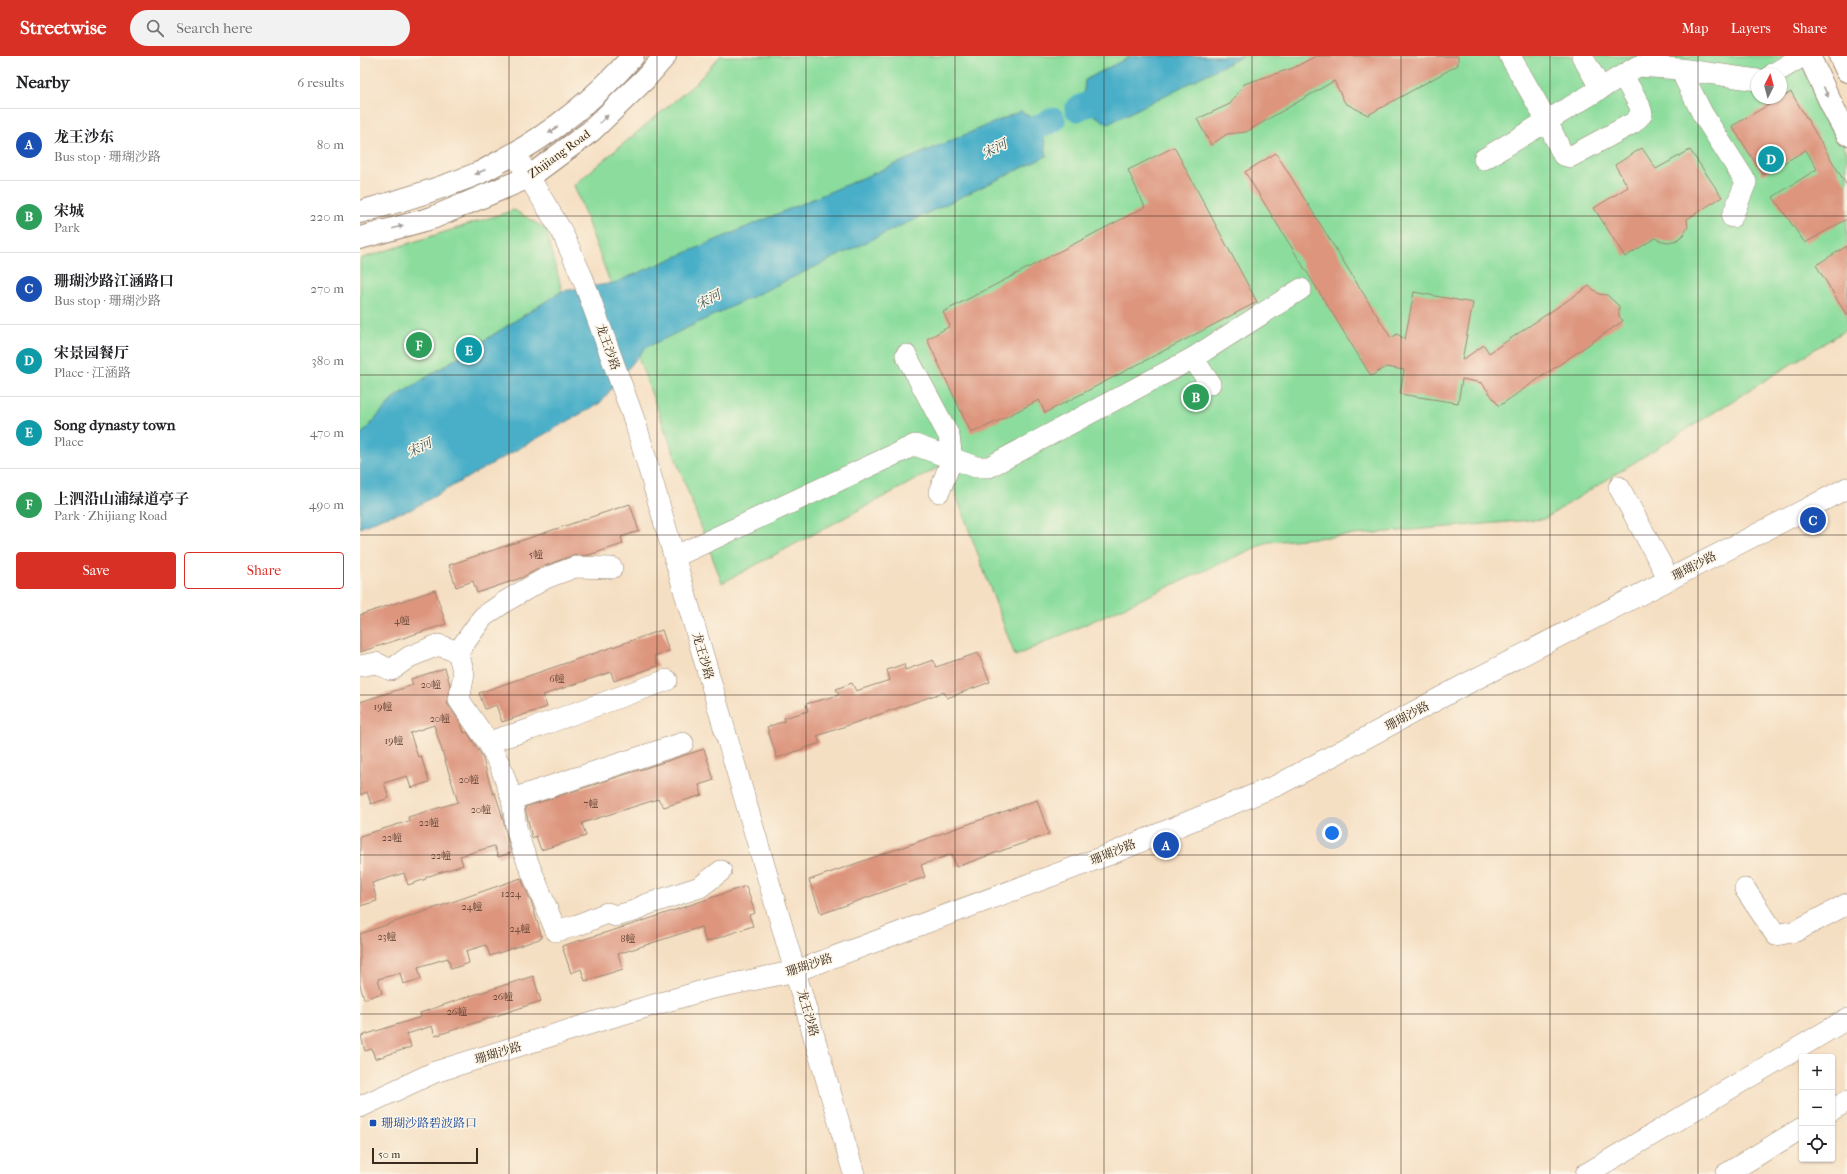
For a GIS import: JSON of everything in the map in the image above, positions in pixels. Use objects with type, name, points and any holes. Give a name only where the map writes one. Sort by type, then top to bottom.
[{"type":"main road","name":"Zhijiang Road","points":[[360,238],[432,218],[529,177],[591,131],[645,79],[665,56]]},
{"type":"main road","points":[[1809,56],[1847,134]]},
{"type":"main road","points":[[1840,56],[1847,71]]},
{"type":"main road","name":"Zhijiang Road","points":[[360,212],[480,173],[515,154],[550,132],[594,97],[623,61]]},
{"type":"street","points":[[1510,56],[1547,121],[1563,155],[1570,157],[1633,123],[1642,114],[1631,66]]},
{"type":"street","points":[[1582,56],[1601,89]]},
{"type":"street","points":[[1783,68],[1803,56]]},
{"type":"street","points":[[1484,159],[1601,89],[1631,66],[1680,69],[1751,79]]},
{"type":"street","points":[[1680,69],[1702,113],[1746,182],[1732,217]]},
{"type":"street","name":"龙王沙路","points":[[515,154],[562,232],[583,279],[626,393],[796,971],[854,1174]]},
{"type":"street","points":[[674,557],[915,445],[976,467],[989,467],[1193,358],[1301,289]]},
{"type":"street","points":[[906,355],[949,436],[952,459],[939,492]]},
{"type":"street","points":[[1193,358],[1210,384]]},
{"type":"street","points":[[1618,487],[1668,579]]},
{"type":"street","name":"珊瑚沙路","points":[[360,1107],[436,1072],[605,1019],[710,989],[796,971],[1108,855],[1278,786],[1466,684],[1847,488]]},
{"type":"street","points":[[458,652],[483,617],[506,600],[546,578],[575,567],[612,568]]},
{"type":"street","points":[[360,666],[376,663],[391,670],[409,657],[438,645],[458,652]]},
{"type":"street","points":[[458,652],[464,674],[459,700],[488,742],[500,765],[512,799],[516,827],[522,848],[556,931],[578,925],[607,913],[616,916],[634,911],[645,905],[700,887],[720,871]]},
{"type":"street","points":[[488,742],[531,729],[667,680]]},
{"type":"street","points":[[512,799],[683,742]]},
{"type":"street","points":[[1745,889],[1776,935],[1796,931],[1847,904]]},
{"type":"street","points":[[1586,1174],[1847,1019]]},
{"type":"street","points":[[1835,1108],[1847,1101]]},
{"type":"street","points":[[1726,1174],[1799,1130]]},
{"type":"green space","points":[[720,56],[1800,56],[1847,152],[1847,329],[1544,519],[1268,542],[1015,656],[945,464],[722,583],[574,185],[696,83]]},
{"type":"green space","points":[[514,210],[546,229],[562,291],[394,398],[360,436],[360,259]]},
{"type":"water","points":[[1131,56],[1243,56],[1108,124],[1082,107],[1085,80]]},
{"type":"water","points":[[1021,111],[1042,125],[1047,156],[645,348],[600,403],[410,510],[382,518],[360,528],[360,436],[394,398],[562,291],[614,283]]},
{"type":"building","points":[[1316,56],[1458,56],[1458,65],[1368,115],[1345,103],[1334,81],[1246,132],[1227,134],[1211,145],[1197,119],[1230,104],[1244,84],[1293,68]]},
{"type":"building","points":[[1791,92],[1847,186],[1847,219],[1805,243],[1773,197],[1817,169],[1806,150],[1763,175],[1732,126],[1770,104],[1787,104],[1787,94]]},
{"type":"building","points":[[1174,147],[1257,302],[1045,413],[1039,400],[971,433],[927,339],[950,326],[943,312],[1145,207],[1128,170]]},
{"type":"building","points":[[1642,148],[1656,169],[1690,150],[1722,197],[1687,219],[1688,227],[1684,234],[1677,240],[1669,242],[1655,238],[1625,257],[1594,208],[1628,187],[1615,165]]},
{"type":"building","points":[[1276,153],[1391,338],[1397,334],[1405,339],[1414,292],[1473,303],[1462,360],[1484,345],[1489,353],[1589,286],[1599,294],[1607,295],[1619,306],[1619,316],[1623,321],[1499,406],[1482,383],[1462,379],[1458,403],[1400,394],[1404,370],[1386,367],[1371,376],[1245,172]]},
{"type":"building","points":[[1847,246],[1847,316],[1816,265]]},
{"type":"building","points":[[630,504],[639,531],[621,537],[623,544],[589,555],[571,556],[542,567],[521,578],[477,593],[473,581],[456,587],[449,565]]},
{"type":"building","points":[[435,590],[446,624],[360,652],[360,615]]},
{"type":"building","points":[[662,630],[669,651],[654,656],[658,666],[614,681],[611,672],[543,695],[547,707],[502,722],[496,705],[485,709],[479,693]]},
{"type":"building","points":[[978,653],[990,682],[947,698],[944,692],[817,736],[820,743],[777,758],[767,727],[785,721],[784,718],[808,711],[806,704],[839,695],[836,689],[852,683],[856,691],[890,680],[887,670],[904,664],[905,670],[933,660],[936,667]]},
{"type":"building","points":[[445,668],[450,685],[447,703],[461,724],[464,733],[467,732],[482,756],[493,794],[495,793],[502,815],[511,853],[498,857],[494,846],[460,856],[463,865],[426,877],[426,879],[408,885],[404,873],[372,883],[377,901],[360,906],[360,836],[409,821],[408,817],[458,802],[434,725],[410,733],[418,757],[421,756],[429,782],[411,788],[407,776],[384,783],[389,798],[371,804],[367,792],[360,795],[360,702],[413,685],[411,679]]},
{"type":"building","points":[[704,749],[714,780],[699,785],[702,795],[664,807],[658,799],[582,823],[586,836],[541,850],[536,836],[532,838],[525,807]]},
{"type":"building","points":[[1037,800],[1049,834],[956,867],[952,854],[921,865],[925,877],[821,914],[809,880]]},
{"type":"building","points":[[521,878],[532,904],[542,938],[490,956],[486,945],[466,951],[469,963],[451,969],[448,958],[418,967],[421,979],[403,984],[400,973],[378,979],[382,993],[364,999],[360,985],[360,934]]},
{"type":"building","points":[[746,886],[755,913],[749,915],[753,926],[706,942],[701,927],[618,954],[623,969],[585,981],[581,969],[571,973],[562,946],[637,923]]},
{"type":"building","points":[[533,976],[541,1001],[435,1036],[432,1026],[407,1034],[411,1047],[375,1059],[372,1049],[365,1051],[361,1036],[421,1017],[420,1013]]},
{"type":"waterway","name":"宋河","points":[[1077,109],[1112,93]]},
{"type":"waterway","name":"宋河","points":[[1012,140],[1053,120]]},
{"type":"place","name":"宋景园餐厅","points":[[1771,159]]},
{"type":"place","name":"上泗沿山浦绿道亭子","points":[[419,345]]},
{"type":"place","name":"Song dynasty town","points":[[469,350]]},
{"type":"place","name":"宋城","points":[[1196,397]]},
{"type":"place","name":"珊瑚沙路江涵路口","points":[[1813,520]]},
{"type":"place","name":"龙王沙东","points":[[1166,845]]},
{"type":"place","name":"珊瑚沙路碧波路口","points":[[373,1123]]}]
